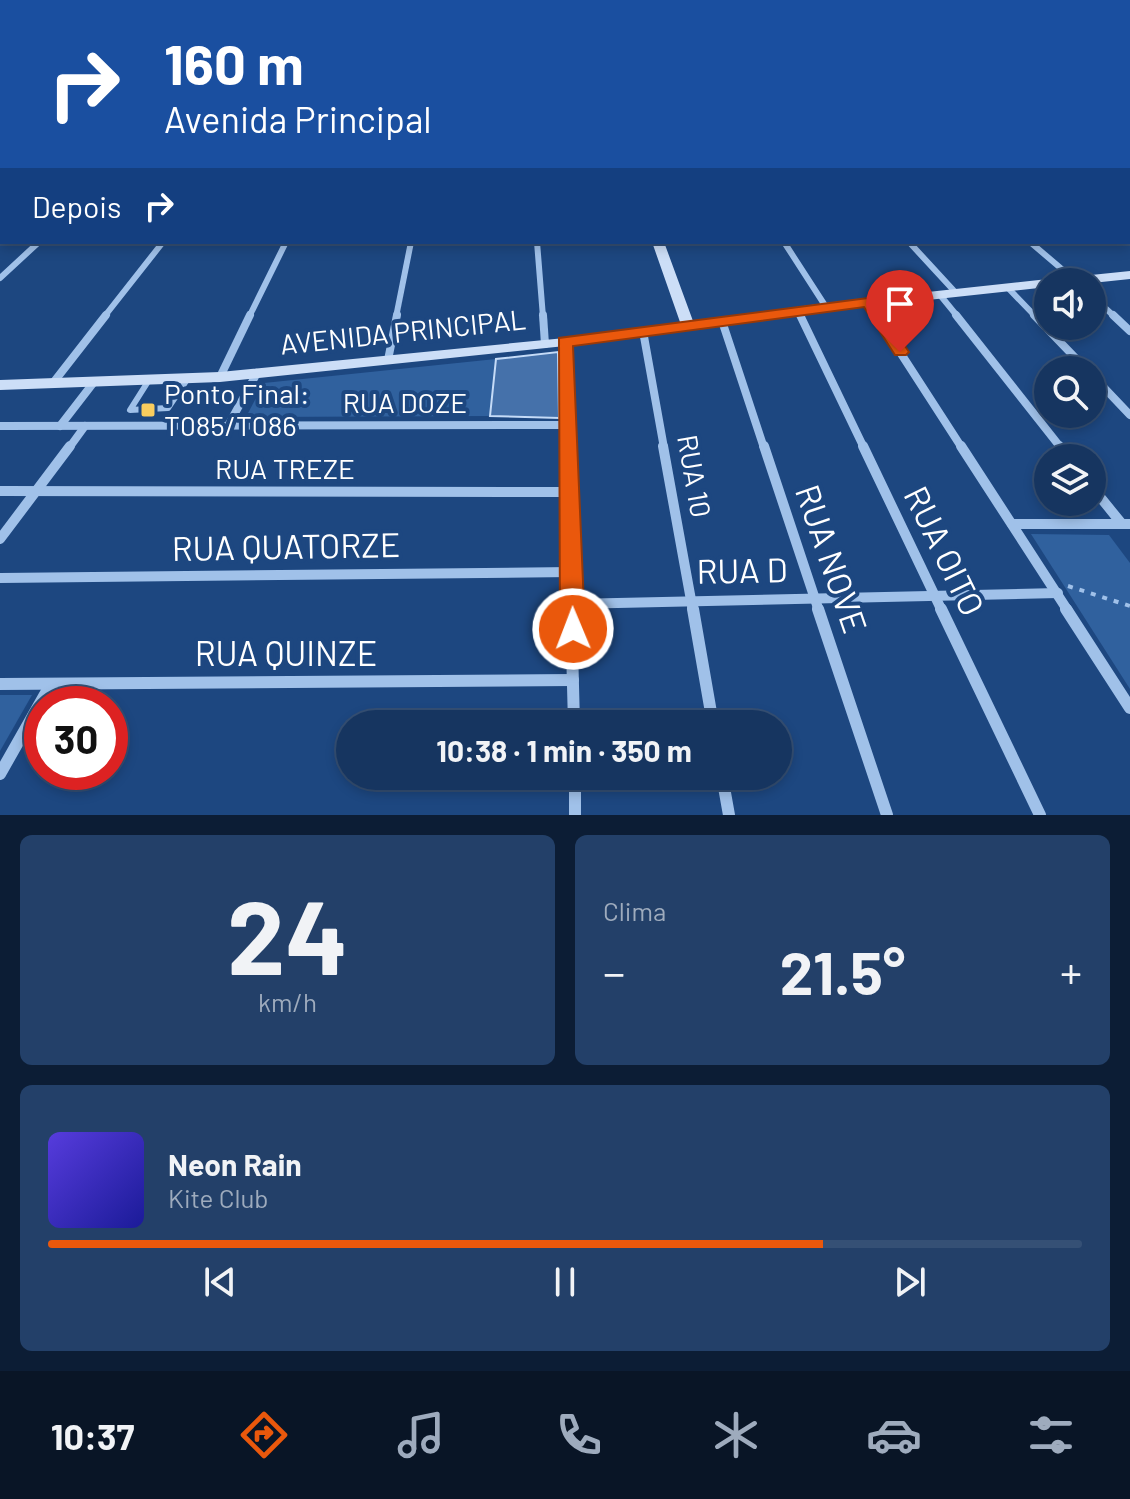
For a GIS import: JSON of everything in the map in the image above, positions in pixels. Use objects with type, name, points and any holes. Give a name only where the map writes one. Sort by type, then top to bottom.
[{"type":"main road","points":[[659,244],[688,325]]},
{"type":"main road","points":[[1106,278],[1130,275]]},
{"type":"main road","name":"AVENIDA PRINCIPAL","points":[[0,385],[220,377],[565,342],[826,307],[1034,285]]},
{"type":"street","points":[[0,278],[37,244]]},
{"type":"street","points":[[53,383],[161,244]]},
{"type":"street","points":[[220,377],[285,244]]},
{"type":"street","points":[[388,360],[411,244]]},
{"type":"street","points":[[537,244],[545,344]]},
{"type":"street","points":[[785,244],[826,307]]},
{"type":"street","points":[[911,244],[956,293]]},
{"type":"street","points":[[1032,244],[1057,268]]},
{"type":"street","points":[[1008,288],[1074,356]]},
{"type":"street","points":[[940,295],[1058,444]]},
{"type":"street","points":[[868,302],[1130,708]]},
{"type":"street","points":[[1106,309],[1130,331]]},
{"type":"street","name":"RUA OITO","points":[[798,311],[1040,815]]},
{"type":"street","name":"RUA NOVE","points":[[722,321],[887,815]]},
{"type":"street","name":"RUA 10","points":[[643,331],[711,710]]},
{"type":"street","points":[[565,342],[574,710]]},
{"type":"street","points":[[229,424],[257,373]]},
{"type":"street","points":[[60,426],[94,382]]},
{"type":"street","points":[[1106,390],[1130,415]]},
{"type":"street","name":"RUA DOZE","points":[[0,426],[569,425]]},
{"type":"street","points":[[0,539],[85,426]]},
{"type":"street","name":"RUA TREZE","points":[[0,491],[570,492]]},
{"type":"street","points":[[1106,502],[1126,524]]},
{"type":"street","points":[[1012,524],[1126,524]]},
{"type":"street","name":"RUA QUATORZE","points":[[0,578],[572,572]]},
{"type":"street","name":"RUA D","points":[[572,604],[1058,593]]},
{"type":"street","name":"RUA QUINZE","points":[[0,684],[573,680]]},
{"type":"street","points":[[0,774],[51,684]]},
{"type":"street","points":[[575,790],[575,815]]},
{"type":"street","points":[[725,790],[729,815]]},
{"type":"lane","points":[[149,380],[130,410],[168,408],[188,378]]},
{"type":"path","points":[[1049,580],[1130,606]]},
{"type":"shaded area","points":[[496,359],[490,416],[246,417],[264,383]]},
{"type":"shaded area","points":[[1031,534],[1109,535],[1130,563],[1130,689]]},
{"type":"shaded area","points":[[0,695],[24,695],[24,709],[0,751]]},
{"type":"building","points":[[558,352],[559,418],[490,416],[496,359]]},
{"type":"place","name":"Ponto Final: T085/T086","points":[[148,410]]},
{"type":"route","points":[[573,629],[565,342],[868,302],[900,352]]}]
